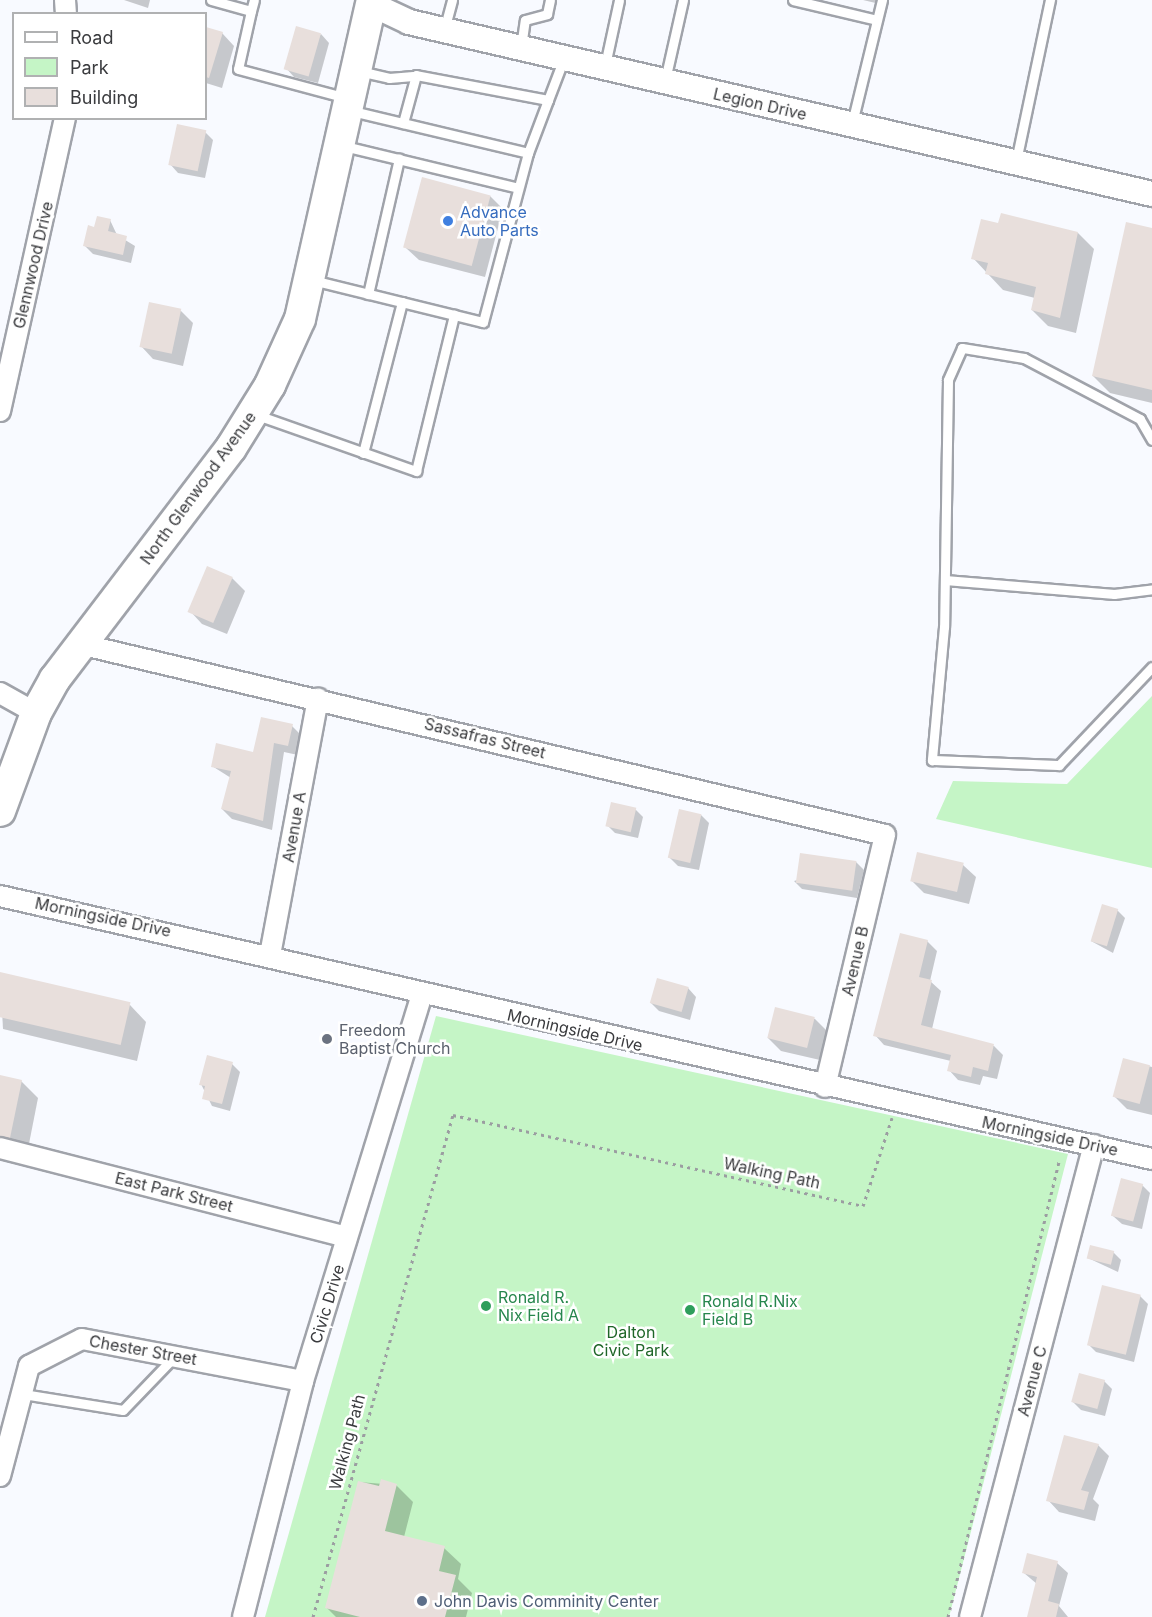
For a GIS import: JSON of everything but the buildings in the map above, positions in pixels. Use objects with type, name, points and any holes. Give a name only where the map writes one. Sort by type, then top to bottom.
[{"type":"main road","name":"North Glenwood Avenue","points":[[0,811],[36,713],[252,414],[300,319],[351,93],[367,1]]},
{"type":"street","name":"Legion Drive","points":[[367,1],[444,30],[1152,194]]},
{"type":"street","name":"Glennwood Drive","points":[[0,411],[65,120]]},
{"type":"street","name":"Sassafras Street","points":[[84,645],[318,698],[885,834]]},
{"type":"street","points":[[0,693],[36,713]]},
{"type":"street","name":"Avenue A","points":[[270,955],[318,698]]},
{"type":"street","name":"Avenue B","points":[[825,1087],[885,834]]},
{"type":"street","name":"Morningside Drive","points":[[0,896],[270,955],[422,994],[825,1087],[1152,1158]]},
{"type":"street","name":"Civic Drive","points":[[243,1617],[303,1381],[422,994]]},
{"type":"street","name":"Avenue C","points":[[970,1617],[1094,1145]]},
{"type":"street","name":"East Park Street","points":[[0,1148],[347,1237]]},
{"type":"street","name":"Chester Street","points":[[0,1476],[29,1366],[82,1339],[303,1381]]},
{"type":"lane","points":[[211,0],[251,11]]},
{"type":"lane","points":[[254,0],[238,69],[351,93],[403,123],[528,153]]},
{"type":"lane","points":[[444,30],[452,0]]},
{"type":"lane","points":[[521,48],[525,20],[547,14],[550,0]]},
{"type":"lane","points":[[605,68],[619,0]]},
{"type":"lane","points":[[665,82],[684,0]]},
{"type":"lane","points":[[793,0],[877,20]]},
{"type":"lane","points":[[851,125],[882,0]]},
{"type":"lane","points":[[1015,163],[1050,0]]},
{"type":"lane","points":[[308,280],[483,322],[515,187],[564,58]]},
{"type":"lane","points":[[351,93],[389,78],[413,76],[548,100]]},
{"type":"lane","points":[[403,123],[413,76]]},
{"type":"lane","points":[[339,145],[515,187]]},
{"type":"lane","points":[[368,294],[399,159]]},
{"type":"lane","points":[[363,453],[402,302]]},
{"type":"lane","points":[[252,414],[416,471],[454,315]]},
{"type":"lane","points":[[1152,440],[1140,419],[1024,358],[962,348],[948,380],[945,580],[932,760],[1059,765],[1152,667]]},
{"type":"lane","points":[[945,580],[1114,594],[1152,589]]},
{"type":"lane","points":[[23,1394],[123,1410],[175,1356]]},
{"type":"path","name":"Walking Path","points":[[313,1617],[453,1115],[863,1206],[894,1111]]},
{"type":"path","points":[[948,1617],[1063,1158],[1052,1155]]},
{"type":"green space","points":[[1152,696],[1152,868],[936,819],[953,781],[1067,784]]},
{"type":"green space","name":"Dalton Civic Park","points":[[436,1016],[1068,1154],[949,1617],[265,1617]]},
{"type":"place","name":"Advance Auto Parts","points":[[448,221]]},
{"type":"place","name":"Freedom Baptist Church","points":[[327,1039]]},
{"type":"place","name":"Ronald R. Nix Field A","points":[[486,1306]]},
{"type":"place","name":"Ronald R.Nix Field B","points":[[690,1310]]},
{"type":"place","name":"John Davis Comminity Center","points":[[422,1601]]}]
